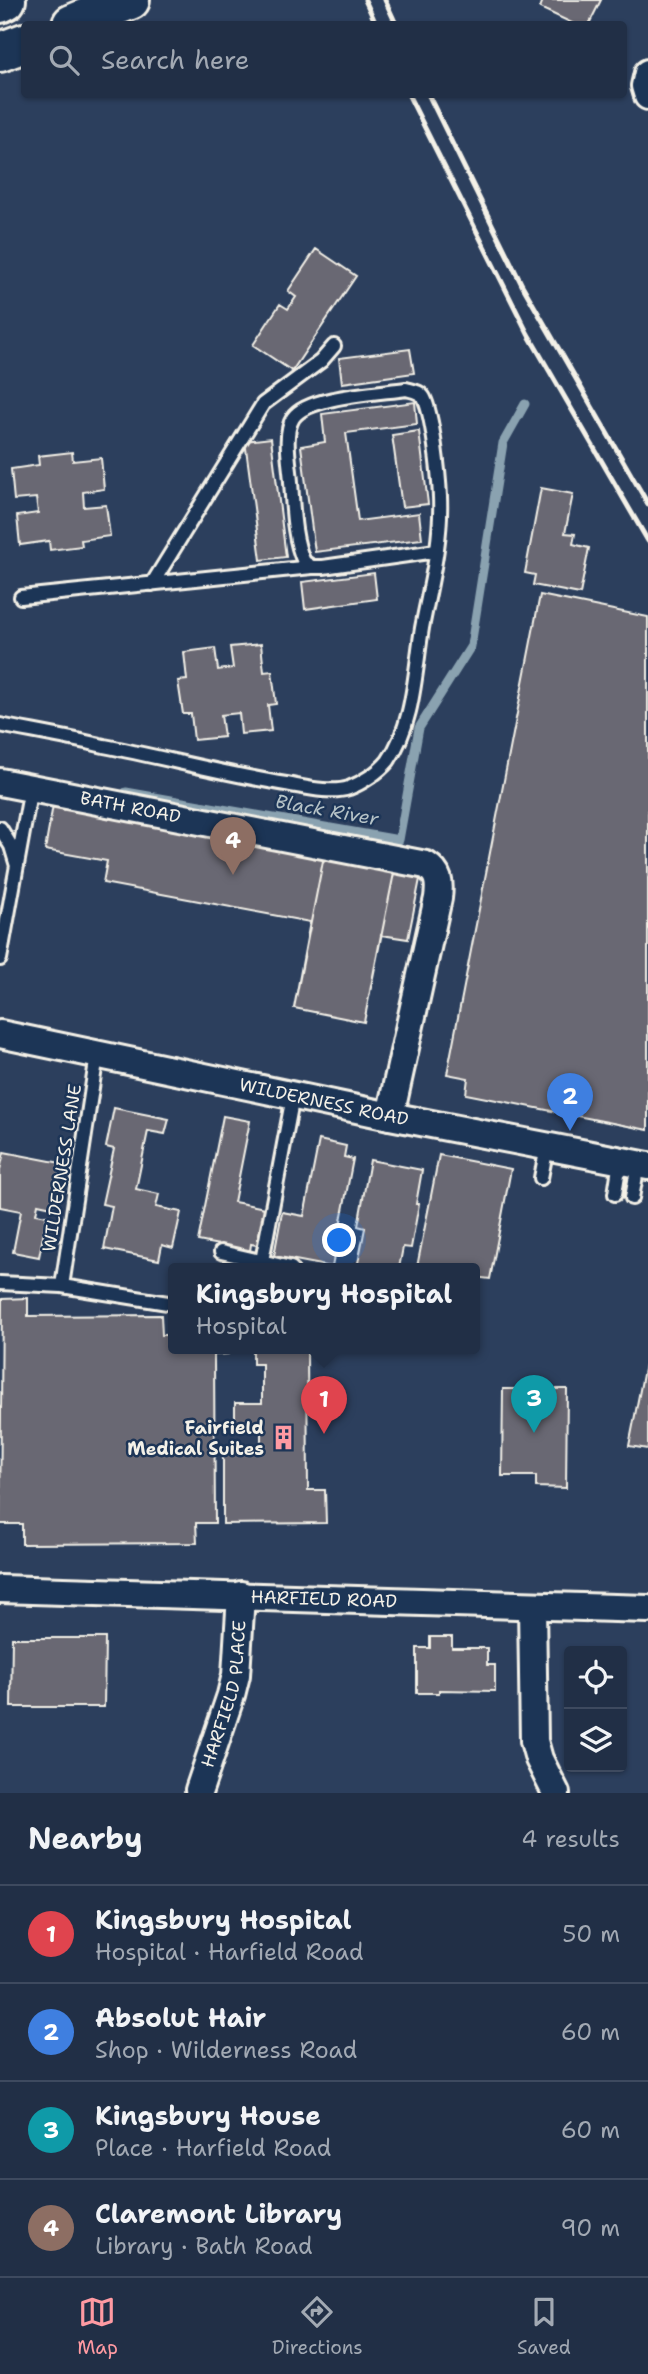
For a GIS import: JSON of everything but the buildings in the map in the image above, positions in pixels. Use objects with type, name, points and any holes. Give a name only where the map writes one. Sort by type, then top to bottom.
[{"type":"main road","points":[[0,3],[6,0]]},
{"type":"main road","points":[[79,21],[130,0]]},
{"type":"main road","points":[[0,52],[21,44]]},
{"type":"street","points":[[648,73],[645,86],[648,96]]},
{"type":"street","name":"BATH ROAD","points":[[0,782],[426,865],[438,876],[438,898],[390,1116]]},
{"type":"street","name":"WILDERNESS ROAD","points":[[0,1034],[390,1116],[635,1164]]},
{"type":"street","name":"HARFIELD ROAD","points":[[0,1589],[648,1609]]},
{"type":"street","name":"HARFIELD PLACE","points":[[199,1790],[233,1685],[241,1595]]},
{"type":"street","points":[[533,1606],[534,1741],[539,1759],[556,1793]]},
{"type":"lane","points":[[152,584],[263,404],[321,361],[334,346]]},
{"type":"lane","points":[[0,725],[238,776],[325,790],[347,789],[372,775],[387,762],[399,740],[409,710],[436,551],[440,497],[430,419],[423,396],[418,392],[406,389],[320,402],[301,410],[293,419],[289,430],[293,509],[300,555],[304,562],[312,567]]},
{"type":"lane","points":[[21,597],[312,567],[436,551]]},
{"type":"lane","points":[[0,959],[31,788]]},
{"type":"lane","points":[[0,828],[11,846],[18,870]]},
{"type":"lane","name":"WILDERNESS LANE","points":[[62,1286],[97,1055]]},
{"type":"lane","points":[[262,1261],[293,1096]]},
{"type":"lane","points":[[541,1178],[547,1146]]},
{"type":"lane","points":[[615,1194],[635,1164]]},
{"type":"lane","points":[[632,1198],[635,1164]]},
{"type":"lane","points":[[221,1252],[270,1263]]},
{"type":"lane","points":[[0,1283],[62,1286],[168,1303]]},
{"type":"waterway","name":"Black River","points":[[126,792],[399,840],[419,728],[471,646],[503,443],[525,404]]},
{"type":"railway","points":[[365,0],[375,21]]},
{"type":"railway","points":[[385,0],[395,21]]},
{"type":"railway","points":[[410,98],[528,334],[648,541]]},
{"type":"railway","points":[[430,98],[522,285],[648,504]]},
{"type":"place","name":"Claremont Library","points":[[233,875]]},
{"type":"place","name":"Absolut Hair","points":[[570,1131]]},
{"type":"place","name":"Kingsbury House","points":[[534,1433]]},
{"type":"place","name":"Kingsbury Hospital","points":[[324,1434]]},
{"type":"place","name":"Fairfield Medical Suites","points":[[284,1438]]}]
